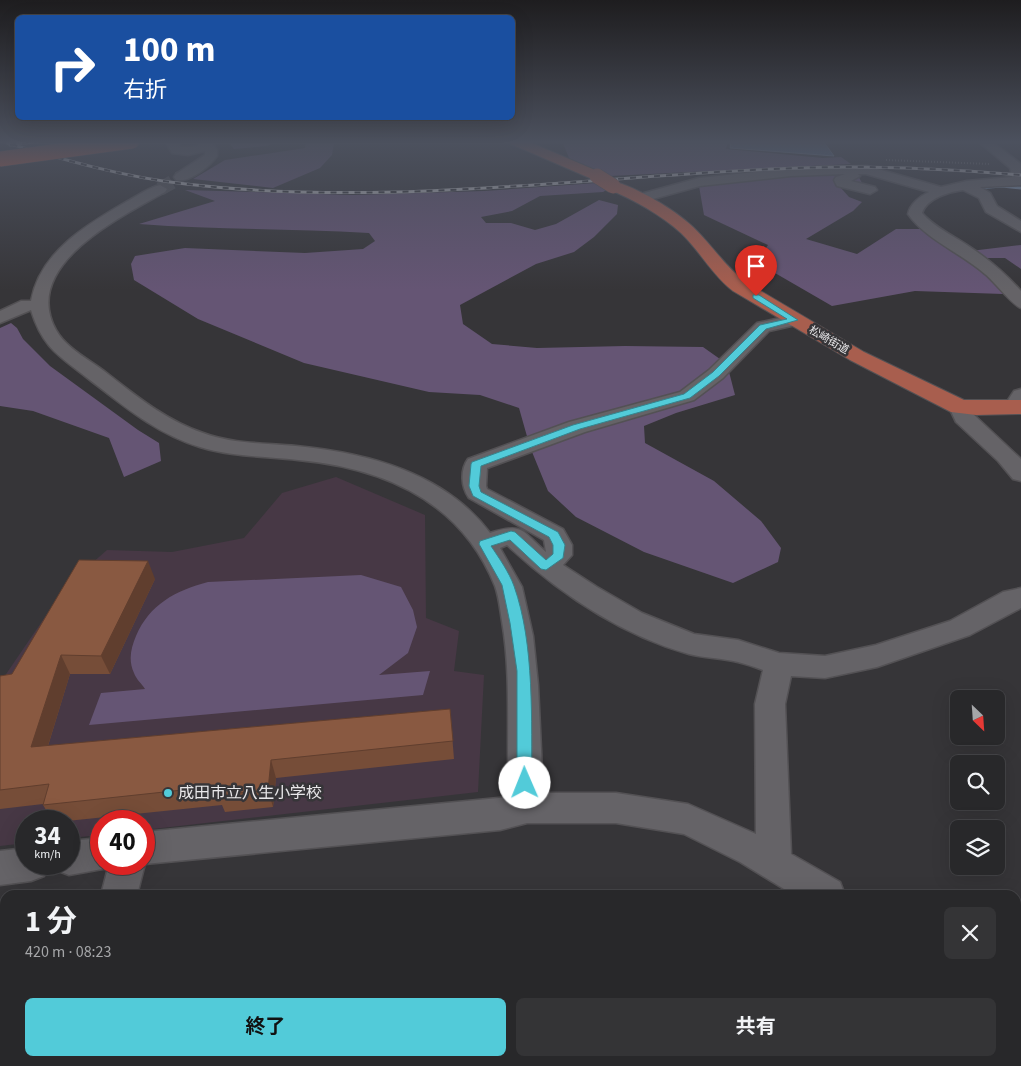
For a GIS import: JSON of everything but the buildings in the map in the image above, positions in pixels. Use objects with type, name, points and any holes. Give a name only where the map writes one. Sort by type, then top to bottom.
[{"type":"main road","name":"松崎街道","points":[[626,191],[642,198],[687,230],[728,278],[794,320],[870,363],[959,407],[1021,406]]},
{"type":"street","points":[[157,191],[83,236],[57,259],[46,275],[38,302],[39,314],[53,339],[137,408],[183,434],[239,448],[328,456],[376,468],[436,495],[466,520],[484,544],[508,585],[524,671],[527,808]]},
{"type":"street","points":[[642,198],[668,191]]},
{"type":"street","points":[[942,191],[917,206],[915,214],[926,226],[973,256],[1011,290],[1021,303]]},
{"type":"street","points":[[975,191],[985,196],[991,210],[1021,227]]},
{"type":"street","points":[[0,318],[27,305]]},
{"type":"street","points":[[546,566],[559,555],[559,545],[554,535],[477,494],[474,486],[476,464],[576,427],[687,396],[716,374],[763,327],[794,320]]},
{"type":"street","points":[[1021,396],[1016,403],[1021,406]]},
{"type":"street","points":[[959,407],[964,417],[1021,474]]},
{"type":"street","points":[[484,544],[511,535],[546,566],[587,594],[632,620],[691,644],[738,651],[779,664],[824,667],[877,656],[960,628],[1013,599],[1021,598]]},
{"type":"street","points":[[779,664],[770,704],[798,883]]},
{"type":"street","points":[[155,847],[500,815],[527,808],[616,808],[688,819],[752,850],[798,883]]},
{"type":"street","points":[[0,868],[15,866]]},
{"type":"street","points":[[120,890],[124,875]]},
{"type":"shaded area","points":[[187,191],[353,195],[484,191],[605,191],[540,196],[512,211],[481,217],[486,223],[511,223],[535,230],[556,224],[599,200],[618,205],[617,214],[594,237],[574,252],[536,264],[460,305],[463,324],[492,344],[537,348],[703,347],[727,364],[735,395],[676,413],[644,426],[645,443],[714,481],[761,521],[781,548],[778,562],[733,583],[644,552],[576,517],[548,491],[530,447],[519,408],[480,395],[429,392],[304,363],[198,319],[134,280],[131,264],[135,256],[185,248],[305,253],[363,249],[375,241],[369,233],[139,224],[215,201]]},
{"type":"shaded area","points":[[700,191],[843,191],[849,197],[862,202],[853,211],[806,239],[857,254],[896,229],[922,229],[962,252],[1021,245],[1021,269],[1005,258],[970,258],[1005,290],[1003,294],[915,291],[832,306],[756,262],[768,245],[704,215]]},
{"type":"shaded area","points":[[11,323],[17,328],[23,339],[50,366],[159,443],[161,461],[124,477],[109,438],[33,411],[0,406],[0,328]]},
{"type":"shaded area","points":[[336,477],[425,515],[426,618],[459,631],[454,671],[484,675],[478,792],[155,829],[155,810],[90,810],[90,836],[80,837],[80,810],[15,810],[15,844],[0,846],[0,683],[66,586],[107,550],[172,552],[244,538],[282,493]]},
{"type":"shaded area","points":[[361,575],[401,587],[413,610],[417,627],[408,653],[379,675],[430,671],[423,695],[89,725],[101,693],[145,689],[132,668],[131,654],[133,645],[136,636],[149,615],[156,607],[174,595],[208,582]]},
{"type":"railway","points":[[282,191],[340,193],[423,191]]},
{"type":"place","name":"成田市立八生小学校","points":[[168,793]]},
{"type":"route","points":[[525,783],[524,671],[516,623],[508,585],[484,544],[511,535],[546,566],[559,555],[559,545],[554,535],[477,494],[474,486],[476,464],[576,427],[687,396],[716,374],[763,327],[794,320],[756,296]]}]
